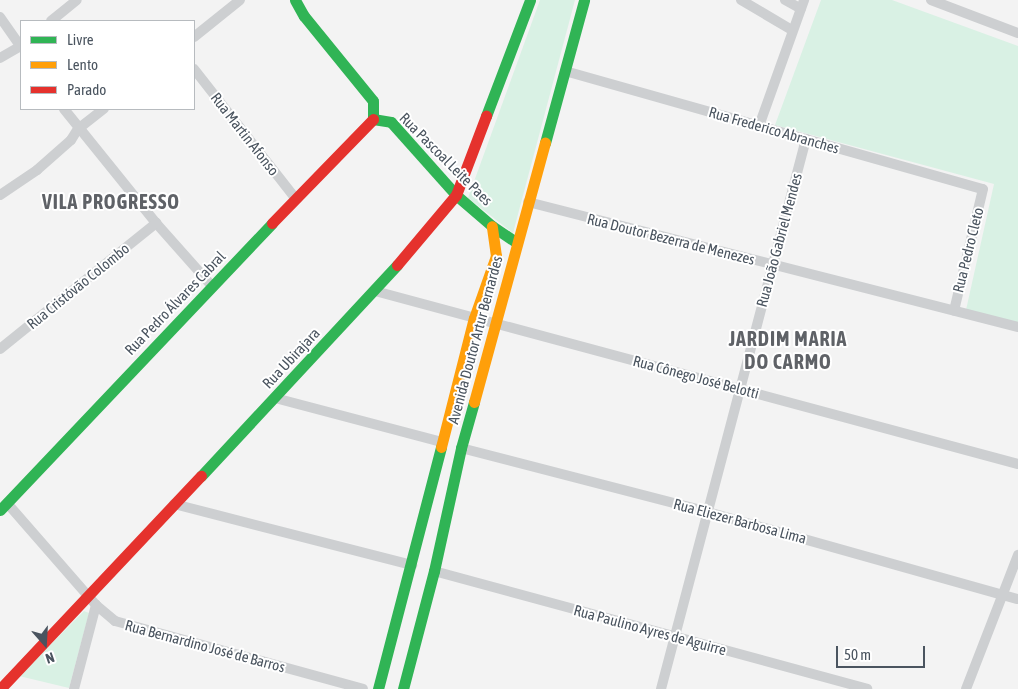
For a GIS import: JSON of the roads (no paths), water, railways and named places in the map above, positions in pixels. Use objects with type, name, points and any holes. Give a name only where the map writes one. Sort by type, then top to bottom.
[{"type":"main road","points":[[295,0],[304,16],[373,100],[373,119]]},
{"type":"main road","name":"Rua Ubirajara","points":[[0,689],[375,291],[456,195],[530,0]]},
{"type":"main road","name":"Avenida Doutor Artur Bernardes","points":[[403,689],[434,571],[461,448],[584,0]]},
{"type":"main road","name":"Rua Pascoal Leite Paes","points":[[373,119],[391,122],[456,195],[492,226],[517,243]]},
{"type":"main road","name":"Rua Pedro Álvares Cabral","points":[[3,506],[373,119]]},
{"type":"main road","name":"Avenida Doutor Artur Bernardes","points":[[378,689],[412,565],[441,442],[474,318],[496,256],[492,226]]},
{"type":"street","points":[[52,20],[76,0]]},
{"type":"street","points":[[195,36],[240,0]]},
{"type":"street","points":[[741,0],[792,30]]},
{"type":"street","points":[[759,126],[802,4],[785,0]]},
{"type":"street","points":[[931,0],[961,5],[1018,33]]},
{"type":"street","points":[[0,17],[20,45]]},
{"type":"street","points":[[0,58],[20,47]]},
{"type":"street","name":"Rua Martin Afonso","points":[[195,70],[296,199]]},
{"type":"street","name":"Rua Frederico Abranches","points":[[565,71],[983,189]]},
{"type":"street","points":[[65,110],[156,223],[212,286]]},
{"type":"street","points":[[0,195],[37,170],[71,140],[78,128],[103,110]]},
{"type":"street","name":"Rua João Gabriel Mendes","points":[[661,689],[806,139]]},
{"type":"street","name":"Rua Pedro Cleto","points":[[954,311],[983,189]]},
{"type":"street","name":"Rua Doutor Bezerra de Menezes","points":[[528,202],[1018,327]]},
{"type":"street","name":"Rua Cristóvão Colombo","points":[[0,349],[156,223]]},
{"type":"street","name":"Rua Cônego José Belotti","points":[[375,291],[1018,464]]},
{"type":"street","points":[[275,398],[441,442]]},
{"type":"street","name":"Rua Eliezer Barbosa Lima","points":[[461,448],[708,512],[1018,599]]},
{"type":"street","points":[[174,504],[412,565]]},
{"type":"street","name":"Rua Bernardino José de Barros","points":[[3,506],[89,595],[96,605],[115,621],[363,689]]},
{"type":"street","points":[[966,689],[1018,555]]},
{"type":"street","name":"Rua Paulino Ayres de Aguirre","points":[[434,571],[867,689]]},
{"type":"street","points":[[74,689],[96,605]]},
{"type":"district","name":"VILA PROGRESSO","points":[[111,201]]},
{"type":"district","name":"JARDIM MARIA DO CARMO","points":[[788,350]]}]
